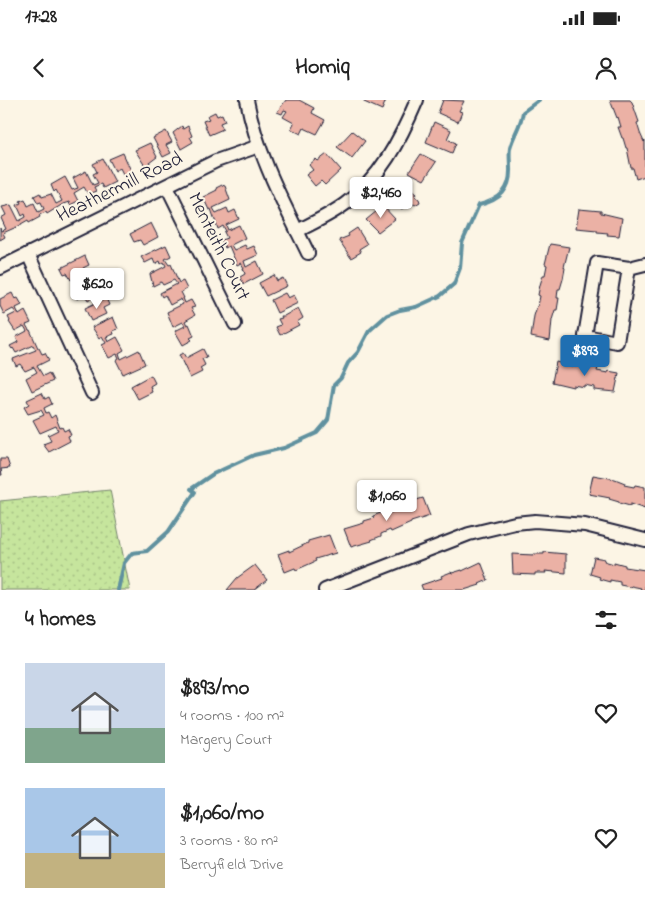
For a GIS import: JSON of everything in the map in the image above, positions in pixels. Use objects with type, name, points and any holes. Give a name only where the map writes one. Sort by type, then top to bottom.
[{"type":"street","points":[[247,100],[259,146],[280,198],[308,253]]},
{"type":"street","points":[[297,231],[344,204],[380,170],[398,141],[417,100]]},
{"type":"street","name":"Heathermill Road","points":[[0,268],[216,161],[259,146]]},
{"type":"street","name":"Menteith Court","points":[[167,186],[235,324]]},
{"type":"street","points":[[28,254],[92,393]]},
{"type":"street","points":[[629,268],[617,342],[584,336],[597,263],[629,268],[645,264]]},
{"type":"street","points":[[325,590],[470,534],[501,525],[535,521],[585,524],[645,540]]},
{"type":"green space","points":[[110,490],[130,590],[0,590],[0,501]]},
{"type":"building","points":[[286,100],[299,100],[314,108],[312,113],[325,120],[317,134],[304,128],[301,134],[291,129],[294,123],[283,117],[287,111],[284,110],[282,114],[277,112]]},
{"type":"building","points":[[365,100],[386,100],[382,110],[364,102]]},
{"type":"building","points":[[443,100],[464,101],[459,111],[462,112],[458,122],[438,113]]},
{"type":"building","points":[[610,100],[630,100],[632,102],[639,122],[637,123],[640,133],[645,141],[645,176],[636,179],[633,168],[631,168],[627,148],[618,127],[621,127],[618,117]]},
{"type":"building","points":[[215,112],[217,116],[222,114],[225,121],[220,123],[223,129],[209,135],[203,121],[209,119],[207,116]]},
{"type":"building","points":[[434,122],[451,130],[447,139],[456,143],[452,153],[426,142]]},
{"type":"building","points":[[182,126],[183,129],[188,126],[193,142],[181,149],[173,133]]},
{"type":"building","points":[[166,131],[172,142],[166,145],[171,153],[163,157],[153,138]]},
{"type":"building","points":[[352,131],[365,141],[352,158],[337,147]]},
{"type":"building","points":[[150,143],[157,157],[145,166],[135,150]]},
{"type":"building","points":[[123,153],[132,173],[124,176],[120,168],[115,171],[109,159]]},
{"type":"building","points":[[327,154],[341,170],[325,185],[321,181],[315,186],[306,175],[313,170],[309,165]]},
{"type":"building","points":[[421,154],[436,162],[424,180],[409,172]]},
{"type":"building","points":[[103,159],[115,182],[103,188],[101,184],[94,187],[96,191],[88,194],[84,187],[74,193],[78,201],[70,205],[69,202],[63,204],[47,214],[46,212],[39,215],[40,217],[29,223],[28,220],[3,233],[5,237],[0,240],[0,228],[1,231],[6,229],[1,218],[6,215],[2,207],[11,205],[19,221],[26,217],[25,214],[22,216],[17,205],[21,203],[20,201],[25,199],[28,206],[34,203],[38,212],[44,209],[41,202],[38,203],[34,196],[40,193],[42,197],[51,194],[56,204],[62,201],[51,185],[65,177],[72,190],[78,188],[73,178],[86,171],[93,185],[98,183],[93,174],[97,172],[93,164]]},
{"type":"building","points":[[403,182],[417,193],[415,196],[420,202],[415,205],[408,201],[402,209],[388,198]]},
{"type":"building","points":[[222,185],[225,186],[230,200],[213,208],[216,213],[227,208],[229,213],[235,210],[239,219],[226,225],[228,230],[239,225],[245,238],[231,245],[234,250],[245,245],[247,249],[254,246],[258,255],[244,261],[246,267],[257,261],[263,274],[244,284],[240,277],[245,274],[244,268],[241,263],[237,265],[229,246],[225,248],[221,240],[227,238],[224,232],[226,231],[223,226],[218,229],[211,209],[209,210],[203,197],[217,190],[216,188]]},
{"type":"building","points":[[383,206],[395,219],[378,232],[366,220]]},
{"type":"building","points":[[579,209],[601,211],[601,213],[622,218],[619,236],[607,235],[608,233],[597,232],[597,230],[576,228]]},
{"type":"building","points":[[151,223],[158,237],[143,245],[140,240],[134,242],[130,234]]},
{"type":"building","points":[[357,228],[367,244],[359,249],[361,252],[351,258],[339,240],[349,236],[348,234]]},
{"type":"building","points":[[550,244],[569,247],[563,279],[560,289],[558,289],[557,298],[559,298],[557,310],[555,310],[552,320],[550,341],[531,337],[534,316],[540,296],[538,295],[540,285],[543,275],[545,275],[547,265],[545,264]]},
{"type":"building","points":[[166,245],[171,256],[165,259],[169,265],[171,264],[179,283],[183,281],[187,289],[181,292],[185,303],[191,300],[195,307],[191,308],[195,315],[185,321],[187,325],[189,324],[194,336],[190,338],[192,340],[183,345],[175,331],[185,326],[183,322],[173,327],[167,312],[183,304],[181,299],[170,305],[165,295],[162,297],[160,293],[177,284],[174,280],[163,285],[161,282],[153,286],[150,274],[166,266],[164,262],[161,264],[160,261],[155,264],[153,259],[145,263],[141,257]]},
{"type":"building","points":[[85,256],[89,265],[83,268],[85,273],[71,280],[67,273],[64,274],[61,268]]},
{"type":"building","points":[[274,275],[277,281],[283,278],[287,286],[266,296],[259,283]]},
{"type":"building","points":[[93,281],[99,294],[88,300],[85,295],[77,299],[73,291]]},
{"type":"building","points":[[12,293],[15,299],[18,298],[22,305],[16,308],[19,315],[25,311],[31,323],[26,325],[38,348],[42,354],[45,353],[49,360],[37,366],[43,376],[49,373],[53,381],[32,391],[26,378],[37,372],[34,367],[25,371],[20,364],[16,366],[13,359],[36,350],[33,345],[16,353],[12,349],[10,346],[18,342],[16,337],[27,331],[24,326],[15,331],[8,317],[16,313],[13,309],[4,314],[0,306],[0,299]]},
{"type":"building","points":[[285,293],[288,298],[294,295],[298,303],[277,313],[271,300]]},
{"type":"building","points":[[106,298],[109,305],[103,308],[106,314],[91,321],[85,308]]},
{"type":"building","points":[[298,308],[303,318],[297,322],[299,325],[280,335],[276,327],[281,325],[278,319]]},
{"type":"building","points":[[113,317],[118,329],[113,331],[114,334],[106,337],[108,342],[117,337],[124,350],[119,353],[121,359],[139,350],[145,364],[123,374],[116,360],[119,358],[117,354],[109,358],[102,345],[106,343],[102,336],[99,338],[92,327]]},
{"type":"building","points":[[203,349],[207,357],[202,359],[205,365],[200,368],[202,372],[190,378],[179,355],[183,353],[186,358]]},
{"type":"building","points":[[556,362],[576,367],[598,368],[597,371],[608,373],[608,371],[619,373],[615,392],[594,390],[594,387],[584,385],[584,387],[573,385],[573,387],[552,382]]},
{"type":"building","points":[[151,375],[155,383],[150,386],[152,392],[138,399],[131,386]]},
{"type":"building","points":[[42,393],[45,399],[49,397],[52,404],[44,408],[46,413],[48,412],[51,418],[55,415],[60,428],[62,427],[64,431],[68,429],[71,435],[68,436],[70,441],[49,452],[43,444],[51,441],[48,435],[58,430],[56,426],[40,433],[33,420],[44,415],[41,410],[28,414],[24,407],[29,404],[27,400]]},
{"type":"building","points":[[0,459],[7,459],[10,468],[1,469],[2,475],[0,475]]},
{"type":"building","points":[[593,475],[615,479],[625,483],[624,485],[645,487],[645,509],[619,503],[610,498],[589,494]]},
{"type":"building","points":[[423,498],[430,516],[411,522],[391,532],[390,530],[372,541],[351,547],[344,529],[364,523],[364,521],[374,518],[373,516],[383,512],[384,515],[394,511],[394,509],[413,500]]},
{"type":"building","points":[[329,535],[336,553],[315,559],[316,561],[296,570],[295,568],[285,572],[278,554],[289,550],[289,552],[308,543],[308,541]]},
{"type":"building","points":[[544,552],[566,554],[566,573],[545,571],[546,573],[535,573],[535,575],[513,574],[512,554],[534,555],[544,554]]},
{"type":"building","points":[[594,557],[605,559],[604,561],[614,564],[614,562],[625,565],[625,567],[645,570],[645,590],[620,585],[620,582],[599,579],[600,577],[590,574]]},
{"type":"building","points":[[481,562],[488,580],[480,585],[464,590],[423,590],[421,585],[442,578],[441,576],[451,572],[462,571]]},
{"type":"building","points":[[255,565],[267,580],[254,590],[227,590],[237,578]]},
{"type":"waterway","points":[[118,590],[124,563],[132,553],[147,551],[168,532],[195,492],[191,489],[213,474],[254,455],[284,448],[317,433],[328,420],[334,385],[341,378],[348,363],[358,352],[369,331],[387,315],[416,307],[440,296],[454,284],[460,268],[462,243],[479,205],[498,197],[506,188],[510,176],[510,148],[523,112],[539,100]]}]
